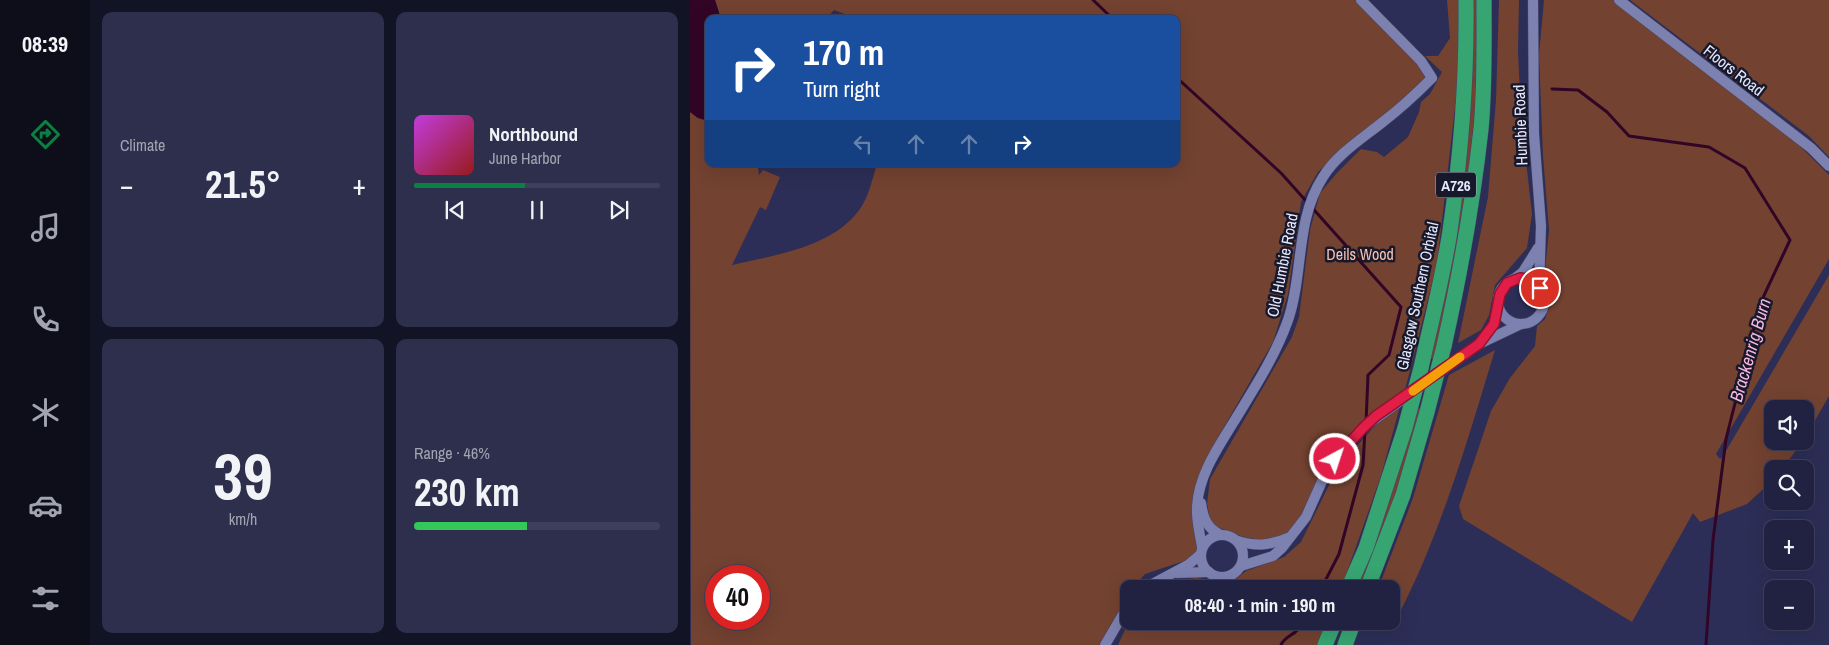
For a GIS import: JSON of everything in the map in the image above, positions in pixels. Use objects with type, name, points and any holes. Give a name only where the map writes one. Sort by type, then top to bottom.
[{"type":"highway","name":"Glasgow Southern Orbital","points":[[1352,580],[1366,548],[1405,428],[1421,368],[1450,232],[1462,124],[1466,0]]},
{"type":"highway","name":"A726","points":[[1370,580],[1403,495],[1444,346],[1460,276],[1481,127],[1484,0]]},
{"type":"highway","points":[[1325,645],[1331,630]]},
{"type":"highway","points":[[1345,645],[1351,630]]},
{"type":"street","name":"Old Humbie Road","points":[[1200,489],[1204,474],[1273,355],[1288,319],[1295,293],[1302,236],[1311,200],[1323,176],[1349,148],[1404,104],[1432,78],[1421,61],[1361,0]]},
{"type":"street","name":"Floors Road","points":[[1619,0],[1811,148],[1829,166]]},
{"type":"street","name":"Humbie Road","points":[[1534,1],[1534,134],[1541,226],[1540,288]]},
{"type":"street","points":[[1479,344],[1494,324],[1502,288],[1513,280],[1531,261],[1540,245]]},
{"type":"street","points":[[1170,574],[1209,572],[1226,577],[1241,566],[1273,556],[1293,536],[1306,517],[1322,479],[1335,459],[1363,428],[1479,344],[1536,319],[1542,311],[1543,295],[1540,288],[1527,279],[1513,280]]},
{"type":"street","points":[[1498,300],[1501,312],[1505,318],[1521,324]]},
{"type":"street","points":[[1200,489],[1206,524],[1219,534],[1260,546],[1270,545],[1293,536]]},
{"type":"street","points":[[1200,489],[1196,519],[1204,567],[1209,572]]},
{"type":"street","points":[[1159,580],[1188,565],[1209,539],[1219,534]]},
{"type":"street","points":[[1238,541],[1243,553],[1241,566]]},
{"type":"street","points":[[1105,645],[1120,619]]},
{"type":"green space","points":[[715,0],[1358,0],[1420,66],[1425,77],[1422,84],[1358,137],[1350,141],[1318,172],[1301,202],[1288,294],[1273,342],[1217,439],[1196,486],[1197,551],[1187,560],[1145,574],[1140,580],[1120,580],[1120,609],[1099,645],[691,645],[690,112],[698,118],[705,120],[705,167],[755,167],[758,168],[759,175],[763,170],[780,177],[766,210],[760,207],[732,265],[805,247],[839,230],[863,204],[876,167],[1180,167],[1180,15],[847,15],[834,10],[830,15],[720,15]]},
{"type":"green space","name":"Deils Wood","points":[[1447,0],[1462,0],[1456,99],[1437,264],[1405,390],[1372,414],[1344,441],[1323,469],[1301,515],[1293,527],[1283,535],[1272,539],[1260,540],[1235,534],[1211,524],[1207,504],[1210,479],[1292,337],[1299,317],[1310,230],[1320,193],[1361,149],[1377,152],[1384,157],[1408,137],[1419,112],[1421,102],[1430,94],[1442,72],[1425,56],[1438,56],[1450,38]]},
{"type":"green space","points":[[1474,0],[1478,0],[1475,109],[1465,209],[1435,357],[1429,360],[1449,270],[1462,182],[1471,92]]},
{"type":"green space","points":[[1499,0],[1519,0],[1518,51],[1521,116],[1532,214],[1527,248],[1495,285],[1489,315],[1481,330],[1458,343],[1488,197],[1496,100]]},
{"type":"green space","points":[[1544,0],[1613,0],[1793,139],[1829,175],[1829,259],[1716,454],[1720,459],[1723,456],[1829,275],[1829,396],[1814,422],[1814,400],[1764,400],[1764,450],[1796,450],[1789,460],[1764,460],[1764,488],[1747,504],[1700,522],[1693,513],[1632,622],[1463,519],[1459,506],[1491,411],[1510,378],[1535,346],[1537,326],[1545,319],[1549,307],[1544,280],[1549,230],[1543,156],[1539,55]]},
{"type":"green space","points":[[1630,0],[1829,0],[1829,157],[1809,136]]},
{"type":"green space","points":[[1495,350],[1453,484],[1428,550],[1400,612],[1400,580],[1381,580],[1413,498],[1449,375]]},
{"type":"green space","points":[[1400,406],[1381,476],[1344,580],[1233,580],[1246,571],[1284,557],[1301,542],[1338,467],[1373,428]]},
{"type":"green space","points":[[1422,407],[1400,484],[1363,580],[1358,580],[1417,409]]},
{"type":"green space","points":[[1196,578],[1212,580],[1180,580]]},
{"type":"green space","points":[[1125,630],[1324,630],[1318,645],[1118,645]]},
{"type":"shaded area","points":[[690,0],[715,0],[720,15],[705,15],[705,120],[698,118],[690,112]]},
{"type":"waterway","points":[[1093,0],[1109,15]]},
{"type":"waterway","points":[[1180,81],[1281,173],[1401,307],[1389,355],[1368,375],[1366,423]]},
{"type":"waterway","name":"Brackenrig Burn","points":[[1552,89],[1578,90],[1607,112],[1629,136],[1709,147],[1745,168],[1790,240],[1760,304],[1726,439],[1713,540],[1706,645]]},
{"type":"waterway","points":[[1326,580],[1339,554],[1363,465],[1365,430]]},
{"type":"waterway","points":[[1281,645],[1285,639],[1298,630]]},
{"type":"slow traffic","points":[[1413,391],[1460,357]]},
{"type":"route","points":[[1335,459],[1376,416],[1479,344],[1494,324],[1500,294],[1502,288],[1507,283],[1520,278],[1527,279],[1534,282],[1540,288]]}]
